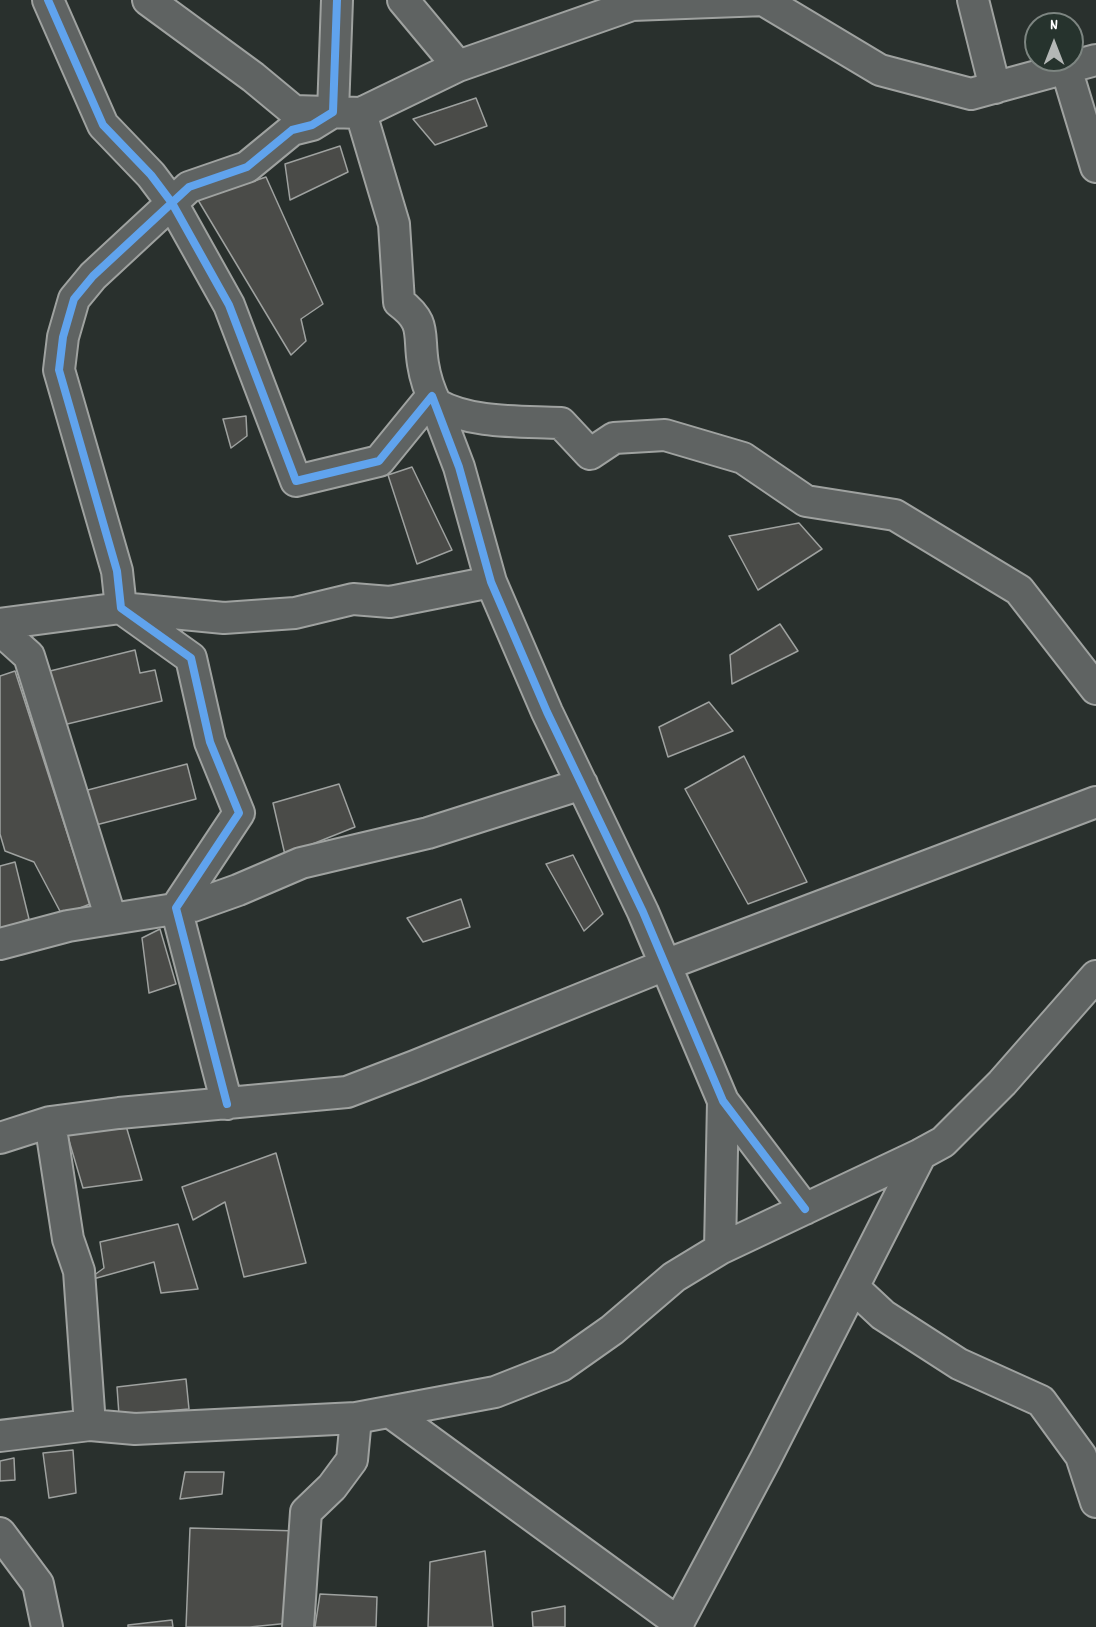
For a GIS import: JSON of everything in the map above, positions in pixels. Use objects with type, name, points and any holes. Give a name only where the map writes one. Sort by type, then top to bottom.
[{"type":"street","points":[[48,0],[103,126],[151,175],[172,203],[228,305],[296,481],[379,461],[432,396]]},
{"type":"street","points":[[148,0],[253,77],[294,111],[347,112]]},
{"type":"street","points":[[337,0],[347,112],[394,224],[399,302],[412,312],[420,326],[423,365],[432,396],[459,467],[491,582],[547,712],[643,912],[723,1101],[805,1209]]},
{"type":"street","points":[[403,0],[458,66]]},
{"type":"street","points":[[226,1104],[176,908],[239,813],[210,742],[190,658],[121,608],[114,560],[59,370],[63,337],[74,299],[93,276],[189,187],[247,166],[292,130],[312,126],[458,66],[632,5],[764,0],[880,70],[971,94],[1052,72]]},
{"type":"street","points":[[974,0],[995,88]]},
{"type":"street","points":[[1069,72],[1087,98],[1096,167]]},
{"type":"street","points":[[432,396],[436,404],[450,412],[489,418],[561,423],[590,454],[614,438],[665,435],[743,458],[806,501],[895,515],[1019,590],[1096,689]]},
{"type":"street","points":[[0,624],[121,608],[224,618],[295,613],[353,599],[390,602],[491,582]]},
{"type":"street","points":[[0,630],[29,657],[111,919]]},
{"type":"street","points":[[0,944],[68,926],[192,906],[302,863],[428,833],[582,784]]},
{"type":"street","points":[[0,1138],[50,1122],[118,1113],[347,1092],[665,964],[1096,801]]},
{"type":"street","points":[[0,1436],[90,1425],[135,1430],[356,1418],[495,1392],[561,1366],[612,1330],[674,1277],[720,1249],[943,1142],[1002,1083],[1096,976]]},
{"type":"street","points":[[720,1249],[723,1101]]},
{"type":"street","points":[[50,1122],[68,1239],[79,1271],[90,1425]]},
{"type":"street","points":[[390,1412],[678,1625],[921,1154]]},
{"type":"street","points":[[853,1287],[883,1315],[959,1364],[1041,1401],[1081,1456],[1096,1502]]},
{"type":"street","points":[[298,1627],[306,1512],[332,1487],[352,1460],[356,1418]]},
{"type":"street","points":[[0,1533],[38,1584],[47,1627]]},
{"type":"building","points":[[476,98],[487,126],[435,145],[413,119]]},
{"type":"building","points":[[340,146],[348,172],[290,200],[285,164]]},
{"type":"building","points":[[266,177],[323,304],[301,319],[306,341],[291,355],[198,200]]},
{"type":"building","points":[[246,416],[247,436],[231,448],[223,419]]},
{"type":"building","points":[[412,467],[452,550],[417,564],[388,475]]},
{"type":"building","points":[[799,523],[822,549],[758,590],[729,536]]},
{"type":"building","points":[[780,624],[798,651],[732,684],[730,655]]},
{"type":"building","points":[[135,650],[140,673],[155,670],[162,701],[55,727],[42,673]]},
{"type":"building","points":[[15,671],[90,904],[62,915],[34,862],[5,851],[0,834],[0,676]]},
{"type":"building","points":[[709,702],[733,731],[668,757],[659,727]]},
{"type":"building","points":[[744,756],[807,882],[748,904],[685,789]]},
{"type":"building","points":[[187,764],[196,799],[92,826],[84,791]]},
{"type":"building","points":[[339,784],[355,827],[285,855],[273,803]]},
{"type":"building","points":[[573,855],[603,914],[584,931],[546,864]]},
{"type":"building","points":[[15,862],[29,919],[0,930],[0,866]]},
{"type":"building","points":[[461,899],[470,927],[423,942],[407,918]]},
{"type":"building","points":[[160,929],[176,984],[149,993],[142,938]]},
{"type":"building","points":[[124,1119],[142,1180],[83,1188],[68,1137],[56,1121]]},
{"type":"building","points":[[276,1153],[306,1263],[244,1277],[225,1202],[193,1220],[182,1187]]},
{"type":"building","points":[[178,1224],[198,1289],[161,1293],[154,1262],[86,1281],[104,1268],[100,1242]]},
{"type":"building","points":[[186,1379],[189,1409],[119,1415],[117,1387]]},
{"type":"building","points":[[73,1450],[76,1493],[49,1498],[43,1453]]},
{"type":"building","points":[[14,1458],[15,1480],[0,1481],[0,1461]]},
{"type":"building","points":[[185,1472],[224,1472],[222,1494],[180,1499]]},
{"type":"building","points":[[190,1528],[299,1531],[290,1623],[250,1627],[186,1627]]},
{"type":"building","points":[[485,1551],[493,1627],[428,1627],[430,1562]]},
{"type":"building","points":[[320,1594],[377,1597],[376,1627],[315,1627]]},
{"type":"building","points":[[565,1606],[565,1627],[533,1627],[532,1612]]},
{"type":"building","points":[[172,1620],[173,1627],[128,1627],[128,1625]]},
{"type":"cycle path","points":[[48,0],[103,125],[151,175],[172,203],[229,305],[296,481],[379,461],[432,396],[459,467],[491,582],[547,712],[643,912],[723,1101],[805,1209]]},
{"type":"cycle path","points":[[227,1104],[176,908],[239,813],[210,742],[191,658],[121,608],[117,571],[59,370],[63,337],[74,299],[93,276],[189,187],[247,167],[292,130],[312,125],[333,112],[337,0]]}]
